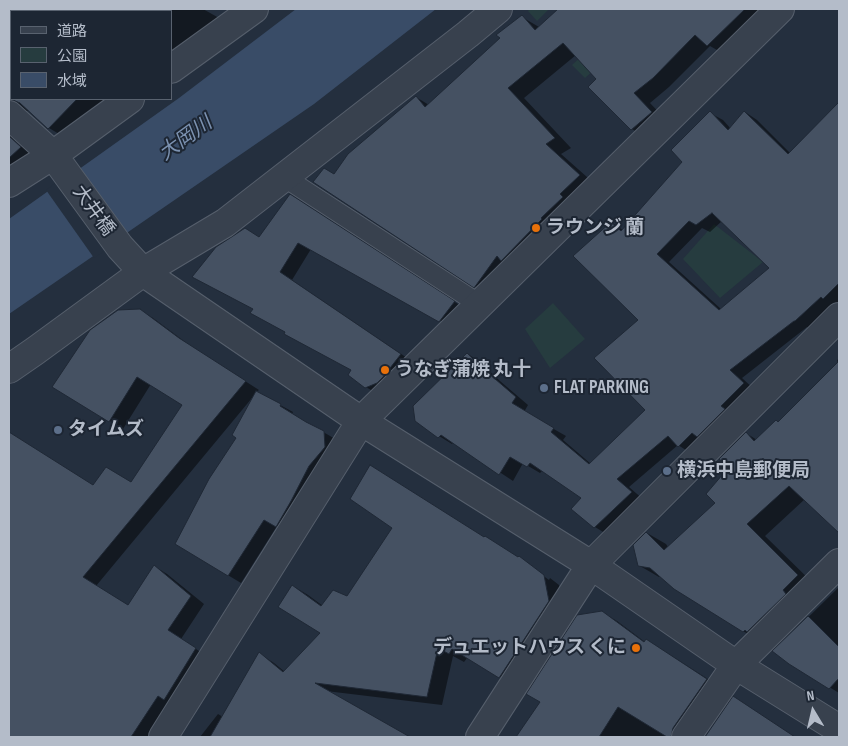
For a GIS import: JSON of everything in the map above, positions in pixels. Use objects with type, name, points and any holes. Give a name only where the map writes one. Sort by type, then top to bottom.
[{"type":"street","points":[[9,369],[143,272],[225,223],[498,9]]},
{"type":"street","points":[[162,737],[361,420],[780,9]]},
{"type":"street","points":[[172,68],[240,12]]},
{"type":"street","points":[[9,183],[60,164],[129,100]]},
{"type":"street","name":"大井橋","points":[[9,115],[60,164],[120,247],[143,272],[361,420],[591,565],[736,665],[839,728]]},
{"type":"street","points":[[480,737],[591,565],[839,317]]},
{"type":"street","points":[[686,737],[736,665],[839,563]]},
{"type":"lane","points":[[284,177],[479,304]]},
{"type":"green space","points":[[530,9],[549,9],[537,21],[528,11]]},
{"type":"green space","points":[[610,30],[623,43],[585,78],[572,65]]},
{"type":"green space","points":[[714,224],[763,262],[720,298],[683,259]]},
{"type":"green space","points":[[553,303],[585,339],[550,368],[525,329]]},
{"type":"water","name":"大岡川","points":[[296,9],[436,9],[314,104],[9,314],[9,219],[179,98]]},
{"type":"pier","points":[[79,166],[128,235],[94,258],[46,190]]},
{"type":"building","points":[[558,9],[745,9],[707,46],[695,35],[653,78],[634,93],[652,112],[631,130],[588,87],[596,79],[563,43],[508,88],[555,138],[546,144],[580,175],[560,194],[563,197],[501,261],[497,256],[474,288],[313,182],[324,168],[334,174],[348,154],[416,96],[425,107],[500,38],[496,35],[522,15],[535,30]]},
{"type":"building","points":[[13,100],[76,100],[48,129],[20,103]]},
{"type":"building","points":[[839,102],[839,283],[823,299],[821,297],[795,321],[730,370],[744,383],[721,406],[725,409],[697,437],[692,433],[678,447],[668,436],[617,479],[632,492],[594,528],[571,509],[581,498],[530,463],[527,467],[510,457],[499,475],[441,435],[438,438],[415,421],[413,406],[467,353],[516,397],[512,403],[554,428],[551,432],[589,464],[645,410],[594,358],[638,320],[573,256],[611,222],[621,231],[682,162],[671,150],[710,111],[728,130],[744,111],[788,154]],"holes":[[[712,213],[769,268],[719,310],[657,254],[689,221],[696,225]]]},
{"type":"building","points":[[9,136],[21,147],[9,158]]},
{"type":"building","points":[[290,194],[455,301],[439,322],[298,243],[280,272],[401,354],[377,383],[365,388],[348,375],[351,370],[284,334],[285,332],[250,313],[253,309],[192,277],[216,247],[245,228],[259,237]]},
{"type":"building","points":[[140,309],[179,338],[246,381],[83,577],[128,605],[154,565],[191,596],[168,630],[196,648],[164,700],[158,696],[131,737],[9,737],[9,432],[93,485],[106,467],[131,482],[182,405],[137,377],[109,422],[52,387],[90,330],[118,310]]},
{"type":"building","points":[[839,361],[839,533],[789,486],[747,524],[798,575],[783,590],[786,594],[747,632],[745,630],[743,632],[674,589],[650,568],[638,566],[633,545],[646,532],[664,550],[715,503],[706,494],[729,467],[719,459],[746,432],[754,441],[776,420],[778,422]]},
{"type":"building","points":[[256,391],[324,431],[325,447],[309,466],[276,527],[264,520],[228,576],[175,544],[209,479],[236,438],[232,435]]},
{"type":"building","points":[[370,465],[484,537],[519,556],[544,575],[549,601],[499,678],[452,649],[449,654],[438,648],[427,697],[315,683],[410,737],[210,737],[259,652],[283,672],[320,633],[278,607],[292,585],[321,606],[333,590],[347,596],[392,528],[350,499]]},
{"type":"building","points":[[602,611],[644,642],[646,639],[707,679],[673,728],[671,737],[667,737],[618,707],[599,737],[516,737],[540,702],[526,694],[577,615]]},
{"type":"building","points":[[808,616],[839,647],[839,678],[829,689],[772,651]]},
{"type":"building","points":[[733,696],[795,737],[705,737]]},
{"type":"place","name":"ラウンジ 蘭","points":[[536,228]]},
{"type":"place","name":"うなぎ蒲焼 丸十","points":[[385,370]]},
{"type":"place","name":"FLAT PARKING","points":[[544,388]]},
{"type":"place","name":"タイムズ","points":[[58,430]]},
{"type":"place","name":"横浜中島郵便局","points":[[667,471]]},
{"type":"place","name":"デュエットハウス くに","points":[[636,648]]}]
